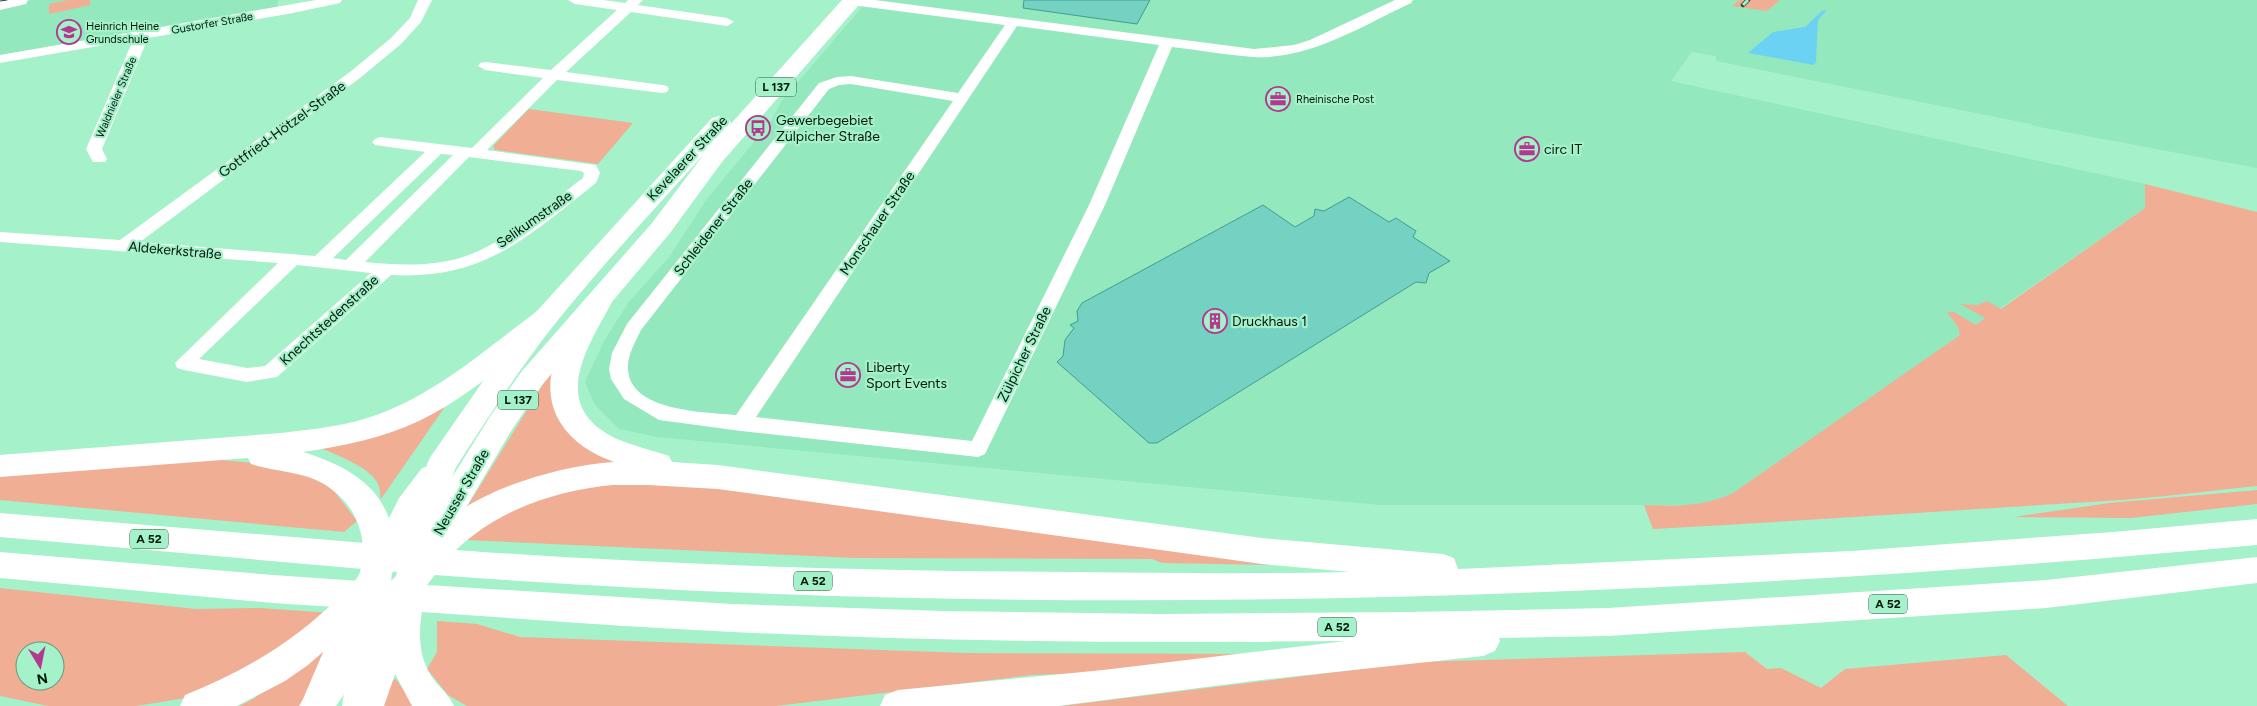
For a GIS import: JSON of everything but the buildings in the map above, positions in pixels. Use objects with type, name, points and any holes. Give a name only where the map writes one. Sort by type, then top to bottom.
[{"type":"main road","points":[[0,4],[20,0]]},
{"type":"main road","name":"Kevelaerer Straße","points":[[599,302],[661,228],[714,157],[845,0]]},
{"type":"main road","name":"Kevelaerer Straße","points":[[545,318],[648,199],[845,0]]},
{"type":"main road","points":[[599,302],[572,352],[565,371],[566,404],[576,423],[594,440],[627,456],[718,477]]},
{"type":"main road","name":"Neusser Straße","points":[[366,706],[412,580],[450,507],[532,378],[561,342],[599,302]]},
{"type":"main road","points":[[0,466],[201,452],[322,440],[381,425],[425,406],[456,388],[545,318]]},
{"type":"main road","name":"Neusser Straße","points":[[317,706],[340,650],[409,506],[442,464],[496,382],[545,318]]},
{"type":"main road","points":[[201,452],[281,458],[315,466],[338,477],[358,496],[372,516],[377,533],[378,547],[371,627],[360,706]]},
{"type":"main road","points":[[436,706],[429,700],[414,679],[403,646],[402,631],[424,510],[442,464]]},
{"type":"main road","points":[[317,706],[371,627],[455,532],[496,507],[537,490],[578,478],[616,474],[662,473],[718,477],[1262,551],[1388,564],[1597,576]]},
{"type":"main road","points":[[198,706],[242,687],[309,646],[349,610],[375,578],[450,507]]},
{"type":"main road","name":"A 52","points":[[0,525],[298,552],[510,567],[744,579],[1278,588],[1852,564],[2113,545],[2257,532]]},
{"type":"main road","name":"A 52","points":[[0,565],[273,589],[732,618],[1160,628],[1608,622],[2046,594],[2257,570]]},
{"type":"main road","points":[[898,706],[1103,686],[1261,665],[1484,640],[1608,622]]},
{"type":"street","name":"Gustorfer Straße","points":[[0,59],[288,10],[335,0]]},
{"type":"street","name":"Gottfried-Hötzel-Straße","points":[[124,245],[356,75],[396,41],[416,19],[425,0]]},
{"type":"street","points":[[575,0],[632,4],[728,22]]},
{"type":"street","points":[[845,0],[1254,53],[1295,49],[1315,43],[1406,0]]},
{"type":"street","points":[[1371,0],[1372,16]]},
{"type":"street","name":"Knechtstedenstraße","points":[[351,264],[632,4]]},
{"type":"street","name":"Monschauer Straße","points":[[741,424],[1013,23]]},
{"type":"street","name":"Waldnieler Straße","points":[[98,159],[94,149],[143,34]]},
{"type":"street","name":"Zülpicher Straße","points":[[741,424],[978,449],[1097,205],[1167,43]]},
{"type":"street","points":[[485,66],[662,90]]},
{"type":"street","name":"Schleidener Straße","points":[[741,424],[666,415],[632,398],[619,380],[620,357],[633,328],[824,86],[837,81],[851,80],[961,98]]},
{"type":"street","points":[[380,142],[470,152]]},
{"type":"street","points":[[320,262],[438,148]]},
{"type":"street","name":"Selikumstraße","points":[[351,264],[411,271],[439,269],[468,261],[496,247],[533,223],[590,180],[592,173],[590,168],[581,166],[470,152]]},
{"type":"street","name":"Aldekerkstraße","points":[[0,237],[124,245],[351,264]]},
{"type":"street","name":"Knechtstedenstraße","points":[[293,259],[184,363],[247,375],[270,372],[388,268]]},
{"type":"shaded area","name":"Heinrich Heine Grundschule","points":[[31,0],[278,0],[277,8],[0,55],[0,7]]},
{"type":"shaded area","points":[[68,0],[90,0],[90,5],[49,14],[49,4]]},
{"type":"shaded area","points":[[868,0],[2257,0],[2257,168],[2034,126],[1716,61],[1716,56],[1692,52],[1671,81],[2145,184],[2145,208],[1733,493],[1714,501],[1696,505],[1380,505],[657,437],[619,429],[595,405],[585,382],[604,341],[628,303],[670,256],[706,200],[772,120],[781,102]]},
{"type":"shaded area","points":[[1739,0],[1780,0],[1767,11],[1732,6]]},
{"type":"shaded area","points":[[529,109],[633,123],[598,164],[495,150],[493,146]]},
{"type":"shaded area","points":[[2145,184],[2257,212],[2257,486],[2125,500],[1653,529],[1644,505],[1700,503],[1722,498],[1733,493],[1960,335],[1958,327],[1947,312],[1954,312],[1976,325],[1985,318],[1960,304],[1977,305],[1987,301],[2001,309],[2145,208]]},
{"type":"shaded area","points":[[553,368],[556,385],[615,459],[612,464],[457,523]]},
{"type":"shaded area","points":[[451,398],[381,499],[378,484],[367,472],[350,461],[314,446]]},
{"type":"shaded area","points":[[211,459],[276,465],[328,483],[357,521],[344,532],[0,500],[0,475]]},
{"type":"shaded area","points":[[669,481],[1261,561],[1271,565],[1162,563],[1152,559],[855,558],[467,540],[473,527],[572,486]]},
{"type":"shaded area","points":[[2257,490],[2257,504],[2131,518],[2014,517],[2109,503]]},
{"type":"shaded area","points":[[0,588],[196,609],[260,608],[331,613],[277,655],[186,698],[136,706],[48,706],[0,696]]},
{"type":"shaded area","points":[[437,621],[477,624],[520,637],[966,653],[1290,654],[1123,672],[1032,675],[776,706],[467,706],[448,695],[427,669],[437,652]]},
{"type":"shaded area","points":[[335,637],[305,706],[239,706],[255,698],[259,688]]},
{"type":"shaded area","points":[[1745,652],[1767,669],[1781,668],[1821,688],[1845,669],[2006,655],[2068,706],[1061,706],[1417,662]]},
{"type":"shaded area","points":[[396,679],[415,706],[383,706],[390,682]]},
{"type":"water","points":[[1827,10],[1818,20],[1816,62],[1814,65],[1748,53],[1773,32],[1805,27],[1822,11]]},
{"type":"tram line","points":[[0,1],[7,0]]},
{"type":"railway","points":[[1743,5],[1748,0]]},
{"type":"place","name":"Heinrich Heine Grundschule","points":[[69,32]]},
{"type":"place","name":"Rheinische Post","points":[[1278,99]]},
{"type":"place","name":"Gewerbegebiet Zülpicher Straße","points":[[758,128]]},
{"type":"place","name":"circ IT","points":[[1527,149]]},
{"type":"place","name":"Druckhaus 1","points":[[1215,321]]},
{"type":"place","name":"Liberty Sport Events","points":[[848,375]]}]
